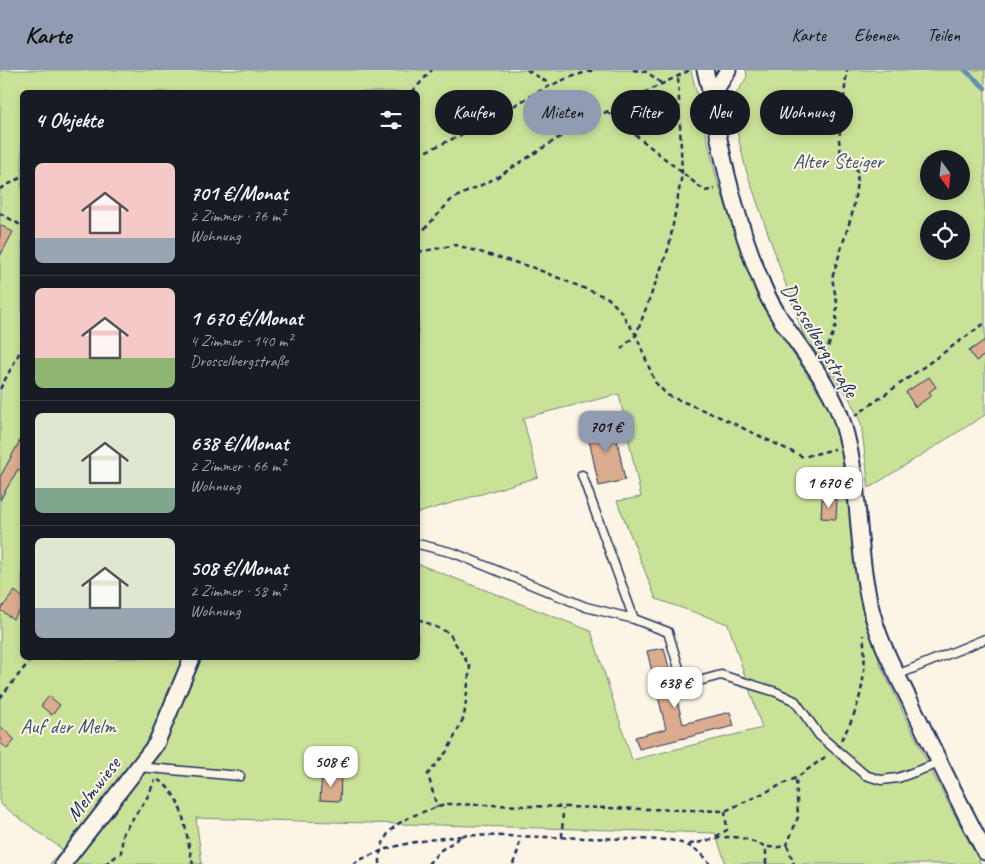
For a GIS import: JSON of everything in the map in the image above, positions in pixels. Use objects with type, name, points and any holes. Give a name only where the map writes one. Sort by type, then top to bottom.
[{"type":"street","name":"Drosselbergstraße","points":[[705,70],[710,90]]},
{"type":"street","points":[[716,90],[728,70]]},
{"type":"street","name":"Drosselbergstraße","points":[[718,135],[729,186],[763,287],[786,329],[836,404],[843,424],[848,446],[863,573],[873,617],[897,675],[939,763],[985,852]]},
{"type":"street","name":"Melmwiese","points":[[63,864],[156,744],[191,660]]},
{"type":"lane","points":[[582,475],[634,619]]},
{"type":"lane","points":[[420,544],[454,553],[586,607],[634,619],[668,632],[684,684],[721,676],[776,692],[795,701],[819,735],[865,775],[881,780],[898,778],[939,763]]},
{"type":"lane","points":[[897,675],[985,639]]},
{"type":"lane","points":[[138,767],[240,776]]},
{"type":"path","points":[[414,90],[432,70]]},
{"type":"path","points":[[527,70],[550,84]]},
{"type":"path","points":[[420,154],[474,128],[550,84],[575,74],[596,70]]},
{"type":"path","points":[[633,70],[647,72],[661,83]]},
{"type":"path","points":[[420,234],[452,199],[496,178],[574,128],[690,70]]},
{"type":"path","points":[[823,360],[836,325],[837,303],[832,278],[853,211],[858,174],[855,165],[841,155],[839,140],[847,70]]},
{"type":"path","points":[[621,349],[636,335],[669,247],[682,174],[678,75]]},
{"type":"path","points":[[607,112],[705,191],[729,186]]},
{"type":"path","points":[[0,189],[20,178]]},
{"type":"path","points":[[0,213],[20,225]]},
{"type":"path","points":[[420,252],[456,245],[500,256],[608,298],[619,309],[636,335],[655,382],[667,395],[722,418],[803,457],[848,446]]},
{"type":"path","points":[[843,424],[985,323]]},
{"type":"path","points":[[0,389],[20,352]]},
{"type":"path","points":[[420,620],[449,632],[470,667],[464,717],[448,750],[428,774],[437,808]]},
{"type":"path","points":[[380,864],[380,851],[385,835],[408,816],[448,804],[563,809],[725,811],[796,778],[835,749],[855,711],[862,686],[866,658],[862,629]]},
{"type":"path","points":[[0,698],[30,660]]},
{"type":"path","points":[[138,767],[166,785],[177,800],[193,864]]},
{"type":"path","points":[[105,864],[121,854],[123,833],[148,796],[156,778]]},
{"type":"path","points":[[794,864],[787,845],[798,817],[796,778]]},
{"type":"path","points":[[562,837],[563,809]]},
{"type":"path","points":[[705,843],[727,830],[725,811]]},
{"type":"path","points":[[353,864],[380,851],[411,842],[464,835],[638,838],[670,840],[688,844],[705,843],[732,837],[753,841],[766,848],[776,849],[787,845]]},
{"type":"path","points":[[428,864],[441,850],[464,835]]},
{"type":"path","points":[[513,864],[519,848],[519,837]]},
{"type":"path","points":[[688,844],[704,855],[710,864]]},
{"type":"path","points":[[766,848],[766,864]]},
{"type":"green space","name":"Auf der Melm","points":[[0,70],[691,70],[696,90],[690,90],[690,135],[706,135],[717,180],[755,290],[769,317],[828,406],[838,428],[860,591],[880,664],[934,776],[981,864],[726,864],[715,833],[196,818],[202,864],[50,864],[62,849],[0,804]]},
{"type":"green space","name":"Alter Steiger","points":[[746,70],[985,70],[985,415],[869,488],[861,423],[849,398],[803,334],[746,170],[738,135],[750,135],[750,90],[738,90],[747,77]]},
{"type":"building","points":[[0,225],[13,232],[0,256]]},
{"type":"building","points":[[985,340],[985,355],[976,361],[969,351]]},
{"type":"building","points":[[929,377],[936,387],[929,392],[932,395],[915,407],[906,392]]},
{"type":"building","points":[[613,420],[625,480],[599,486],[586,426]]},
{"type":"building","points":[[20,441],[20,470],[18,469],[0,500],[0,477]]},
{"type":"building","points":[[822,499],[837,500],[836,519],[821,518]]},
{"type":"building","points":[[15,591],[20,595],[20,610],[13,619],[0,610]]},
{"type":"building","points":[[664,648],[683,724],[730,712],[734,726],[639,749],[635,737],[666,729],[647,651]]},
{"type":"building","points":[[49,696],[60,705],[52,715],[41,706]]},
{"type":"building","points":[[0,726],[15,740],[7,749],[0,742]]},
{"type":"building","points":[[322,774],[341,775],[340,801],[320,800]]},
{"type":"waterway","points":[[965,70],[985,88]]}]
